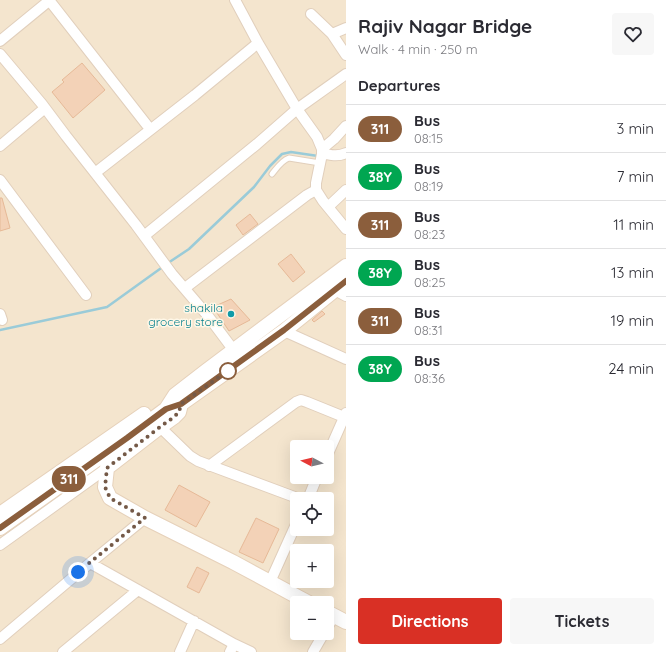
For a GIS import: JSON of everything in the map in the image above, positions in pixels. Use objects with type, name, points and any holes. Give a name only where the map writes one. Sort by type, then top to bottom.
[{"type":"street","points":[[0,41],[49,0],[150,129]]},
{"type":"street","points":[[235,0],[258,43],[297,109],[317,137],[321,156],[316,190],[319,196],[346,229]]},
{"type":"street","points":[[311,14],[332,34],[346,55]]},
{"type":"street","points":[[332,34],[346,28]]},
{"type":"street","points":[[94,173],[196,95],[258,43]]},
{"type":"street","points":[[0,54],[45,108],[154,251],[185,288],[237,356]]},
{"type":"street","points":[[144,236],[257,144],[297,109],[346,74]]},
{"type":"street","points":[[0,146],[45,108]]},
{"type":"street","points":[[321,156],[346,126]]},
{"type":"street","points":[[321,156],[341,156],[346,153]]},
{"type":"street","points":[[0,180],[86,295]]},
{"type":"street","points":[[185,288],[307,195],[316,190]]},
{"type":"street","points":[[328,207],[346,190]]},
{"type":"street","points":[[0,528],[127,438],[237,356],[346,266]]},
{"type":"street","points":[[237,356],[284,330],[342,289]]},
{"type":"street","points":[[284,330],[346,359]]},
{"type":"street","points":[[0,514],[169,396],[178,400]]},
{"type":"street","points":[[0,545],[107,468],[174,417],[179,412],[178,400]]},
{"type":"street","points":[[209,466],[296,402],[302,400],[345,415],[334,440]]},
{"type":"street","points":[[160,427],[190,456],[198,461],[290,495]]},
{"type":"street","points":[[107,468],[105,487],[110,498],[145,518],[233,562],[296,596]]},
{"type":"street","points":[[0,639],[145,518]]},
{"type":"street","points":[[270,582],[291,536]]},
{"type":"street","points":[[90,563],[194,621],[232,648],[251,652]]},
{"type":"street","points":[[63,652],[138,590]]},
{"type":"street","points":[[180,652],[194,621]]},
{"type":"street","points":[[314,652],[320,640]]},
{"type":"lane","points":[[272,174],[282,162],[289,158],[321,156]]},
{"type":"shaded area","points":[[0,0],[346,0],[346,652],[0,652]]},
{"type":"building","points":[[82,63],[105,90],[73,118],[52,92],[64,82],[62,80]]},
{"type":"building","points":[[0,198],[2,198],[10,228],[0,231]]},
{"type":"building","points":[[250,214],[258,224],[243,235],[236,225]]},
{"type":"building","points":[[291,254],[305,272],[293,282],[278,264]]},
{"type":"building","name":"shakila grocery store","points":[[231,299],[250,320],[229,331],[213,307]]},
{"type":"building","points":[[322,311],[325,314],[314,322],[312,320]]},
{"type":"building","points":[[179,485],[210,502],[196,527],[165,510]]},
{"type":"building","points":[[256,518],[279,529],[263,563],[239,552]]},
{"type":"building","points":[[197,567],[209,573],[199,593],[187,587]]},
{"type":"waterway","points":[[168,263],[189,249],[254,187],[270,166],[282,154],[291,152],[318,156]]},
{"type":"waterway","points":[[0,330],[107,307],[164,266]]},
{"type":"bus line","name":"311","points":[[0,528],[166,409],[181,404],[284,330],[346,281]]},
{"type":"place","name":"shakila grocery store","points":[[231,314]]},
{"type":"route","points":[[78,572],[145,518],[110,498],[105,487],[107,468],[174,417],[179,412],[181,404],[229,370],[228,371]]}]
